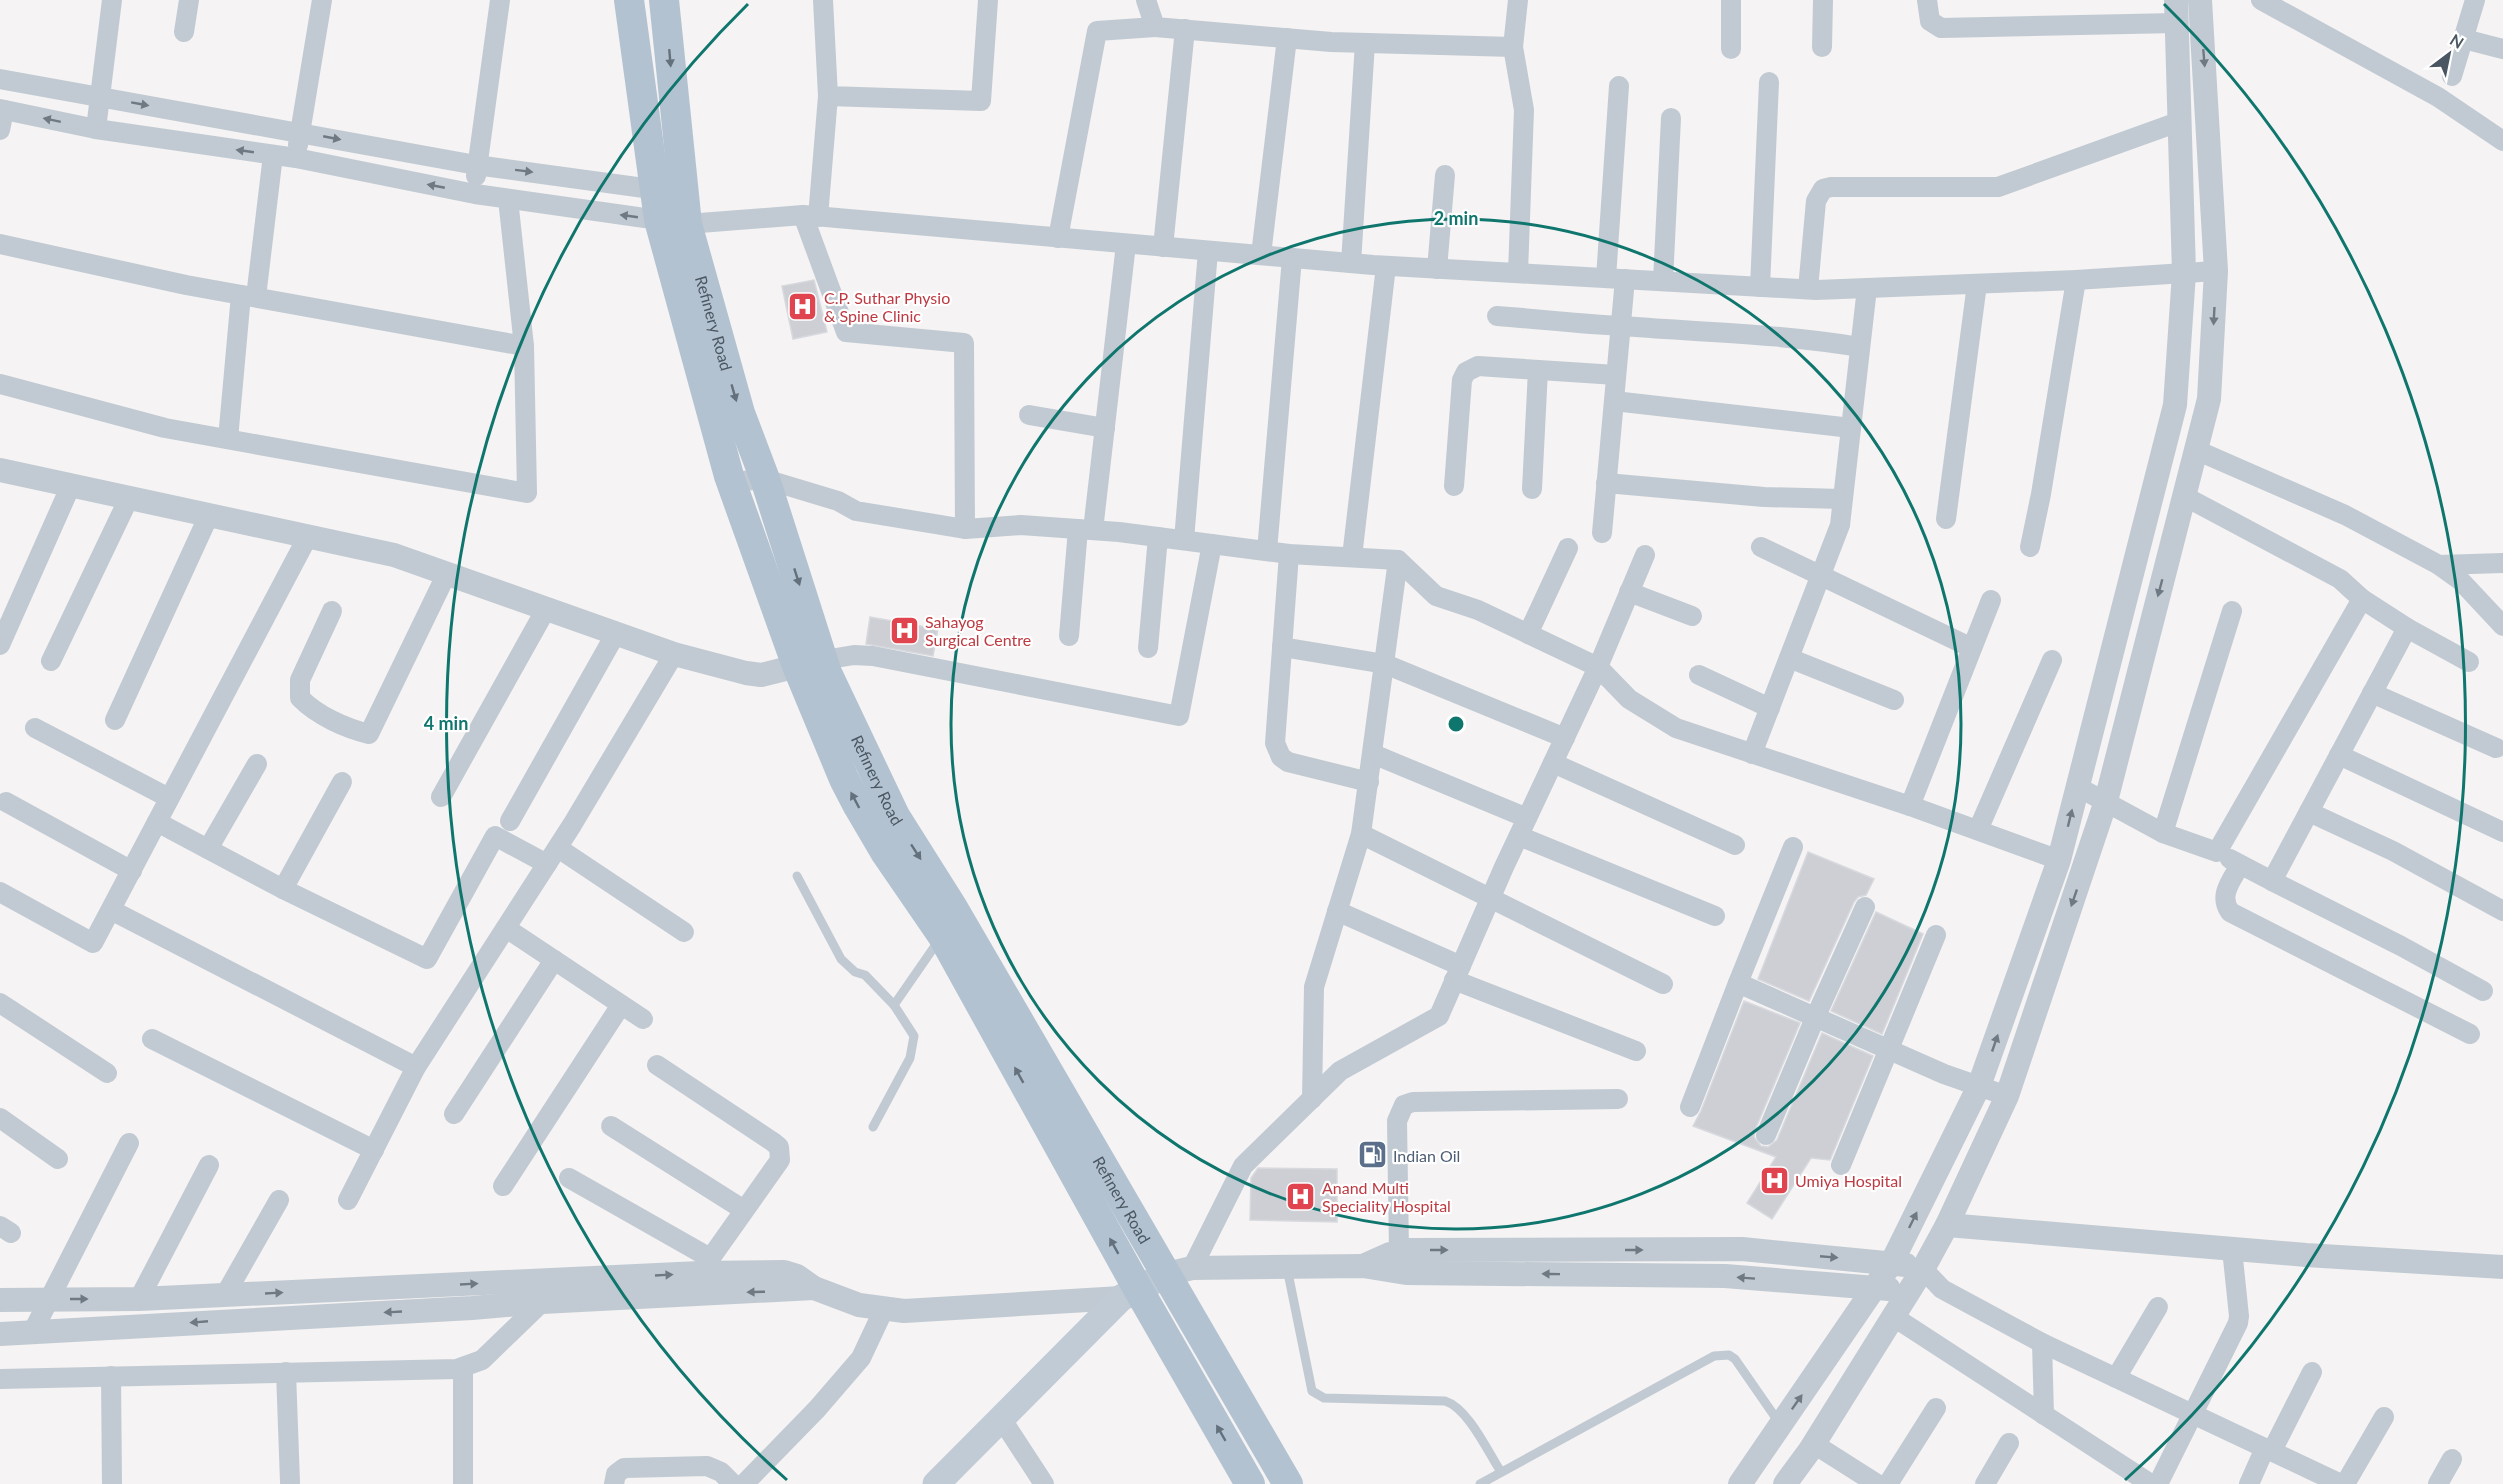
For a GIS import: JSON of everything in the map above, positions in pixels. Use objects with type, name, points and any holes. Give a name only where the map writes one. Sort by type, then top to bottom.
[{"type":"main road","name":"Refinery Road","points":[[629,0],[653,189],[673,222],[765,479],[810,663],[844,779],[885,852],[942,935],[1129,1294],[1250,1484]]},
{"type":"main road","name":"Refinery Road","points":[[664,0],[682,193],[673,222],[731,482],[810,663],[837,695],[895,816],[1179,1271],[1288,1484]]},
{"type":"main road","points":[[936,1484],[1129,1294],[1179,1271]]},
{"type":"street","points":[[96,129],[112,0]]},
{"type":"street","points":[[184,32],[189,0]]},
{"type":"street","points":[[296,158],[322,0]]},
{"type":"street","points":[[475,194],[476,165],[500,0]]},
{"type":"street","points":[[823,0],[828,96],[810,216],[846,332],[964,343],[965,529]]},
{"type":"street","points":[[828,96],[981,101],[988,0]]},
{"type":"street","points":[[1146,0],[1155,27]]},
{"type":"street","points":[[1518,0],[1513,47],[1524,110],[1518,273]]},
{"type":"street","points":[[1731,0],[1731,49]]},
{"type":"street","points":[[1822,47],[1823,0]]},
{"type":"street","points":[[1740,1484],[1877,1287],[1892,1262],[1979,1086],[2059,860],[2175,405],[2184,273],[2176,11],[1941,28],[1935,26],[1928,16],[1927,0]]},
{"type":"street","points":[[1786,1484],[1894,1317],[1947,1225],[2007,1096],[2106,801],[2209,399],[2216,271],[2200,0]]},
{"type":"street","points":[[2261,0],[2438,97],[2503,141]]},
{"type":"street","points":[[2452,76],[2475,0]]},
{"type":"street","points":[[1058,238],[1097,32],[1155,27],[1365,43],[1513,47]]},
{"type":"street","points":[[1163,247],[1185,29]]},
{"type":"street","points":[[1261,255],[1287,38]]},
{"type":"street","points":[[2464,39],[2503,49]]},
{"type":"street","points":[[1351,263],[1365,43]]},
{"type":"street","points":[[0,78],[476,165],[682,193]]},
{"type":"street","points":[[1760,287],[1769,82]]},
{"type":"street","points":[[1602,533],[1621,326],[1616,279],[1619,86]]},
{"type":"street","points":[[0,130],[2,110],[96,129],[296,158],[475,194],[673,222],[810,216],[1386,266],[1808,289],[2076,280],[2216,271]]},
{"type":"street","points":[[1662,281],[1671,118]]},
{"type":"street","points":[[1808,289],[1816,201],[1823,189],[1831,187],[1998,188],[2181,121]]},
{"type":"street","points":[[228,439],[248,296],[273,155]]},
{"type":"street","points":[[1437,269],[1445,176]]},
{"type":"street","points":[[0,384],[165,428],[527,493],[524,346],[508,199]]},
{"type":"street","points":[[0,244],[186,285],[524,346]]},
{"type":"street","points":[[1069,636],[1085,529],[1105,428],[1126,244]]},
{"type":"street","points":[[1184,540],[1208,251]]},
{"type":"street","points":[[1267,551],[1292,258]]},
{"type":"street","points":[[1352,557],[1386,266]]},
{"type":"street","points":[[2030,547],[2041,494],[2076,280]]},
{"type":"street","points":[[1947,519],[1977,284]]},
{"type":"street","points":[[1752,754],[1840,525],[1867,288]]},
{"type":"street","points":[[1497,316],[1747,333],[1860,347]]},
{"type":"street","points":[[1454,486],[1462,380],[1466,372],[1478,366],[1616,375]]},
{"type":"street","points":[[1532,489],[1538,370]]},
{"type":"street","points":[[1614,401],[1851,428]]},
{"type":"street","points":[[1029,415],[1105,428]]},
{"type":"street","points":[[2196,450],[2345,515],[2439,565],[2460,579],[2503,626]]},
{"type":"street","points":[[0,470],[394,555],[674,654],[761,675],[854,655],[873,656],[1179,716],[1212,544]]},
{"type":"street","points":[[731,482],[765,479],[838,501],[856,510],[965,529],[1022,525],[1085,529],[1289,554],[1398,560],[1436,596],[1478,610],[1598,667],[1629,699],[1676,728],[1910,806],[2059,860]]},
{"type":"street","points":[[1606,483],[1764,497],[1842,499]]},
{"type":"street","points":[[0,645],[71,485]]},
{"type":"street","points":[[2184,496],[2340,579],[2362,599],[2407,628],[2469,662]]},
{"type":"street","points":[[51,661],[129,498]]},
{"type":"street","points":[[115,720],[209,515]]},
{"type":"street","points":[[0,892],[93,943],[308,536]]},
{"type":"street","points":[[1148,648],[1158,537]]},
{"type":"street","points":[[2140,544],[2169,553]]},
{"type":"street","points":[[1761,547],[1972,648]]},
{"type":"street","points":[[1528,634],[1568,548]]},
{"type":"street","points":[[1289,554],[1275,743],[1277,752],[1288,762],[1369,782]]},
{"type":"street","points":[[1179,1271],[1243,1166],[1312,1098],[1341,1071],[1439,1016],[1490,899],[1598,667],[1645,555]]},
{"type":"street","points":[[1312,1098],[1314,987],[1361,834],[1398,560]]},
{"type":"street","points":[[2439,565],[2503,563]]},
{"type":"street","points":[[332,611],[300,680],[300,698],[311,709],[355,730],[369,734],[447,573]]},
{"type":"street","points":[[1629,592],[1692,616]]},
{"type":"street","points":[[2217,852],[2362,599]]},
{"type":"street","points":[[1910,806],[1991,600]]},
{"type":"street","points":[[441,797],[546,609]]},
{"type":"street","points":[[2163,833],[2232,612]]},
{"type":"street","points":[[2272,881],[2407,628]]},
{"type":"street","points":[[510,821],[616,633]]},
{"type":"street","points":[[1282,647],[1385,664],[1565,738]]},
{"type":"street","points":[[348,1200],[416,1067],[553,856],[674,654]]},
{"type":"street","points":[[1789,658],[1894,700]]},
{"type":"street","points":[[1978,830],[2052,660]]},
{"type":"street","points":[[1699,675],[1770,708]]},
{"type":"street","points":[[2372,693],[2496,748]]},
{"type":"street","points":[[35,728],[169,798]]},
{"type":"street","points":[[1373,754],[1715,916]]},
{"type":"street","points":[[2339,754],[2503,832]]},
{"type":"street","points":[[1553,763],[1735,845]]},
{"type":"street","points":[[208,849],[256,764]]},
{"type":"street","points":[[284,889],[342,782]]},
{"type":"street","points":[[2078,787],[2163,833],[2217,852],[2401,946],[2483,991]]},
{"type":"street","points":[[6,802],[132,871]]},
{"type":"street","points":[[2309,812],[2393,851],[2503,911]]},
{"type":"street","points":[[157,822],[284,889],[427,959],[495,836],[553,856],[684,932]]},
{"type":"street","points":[[1361,834],[1663,984]]},
{"type":"street","points":[[1690,1107],[1793,847]]},
{"type":"street","points":[[2240,865],[2225,892],[2225,906],[2230,912],[2470,1034]]},
{"type":"street","points":[[1766,1136],[1815,1018],[1865,907]]},
{"type":"street","points":[[111,910],[416,1067]]},
{"type":"street","points":[[1337,911],[1458,973],[1636,1051]]},
{"type":"street","points":[[506,928],[643,1019]]},
{"type":"street","points":[[1841,1165],[1936,935]]},
{"type":"street","points":[[454,1114],[554,960]]},
{"type":"street","points":[[1738,983],[1889,1050],[2007,1096]]},
{"type":"street","points":[[0,1003],[107,1073]]},
{"type":"street","points":[[503,1186],[621,1005]]},
{"type":"street","points":[[152,1039],[374,1150]]},
{"type":"street","points":[[657,1065],[779,1147],[780,1160],[705,1266]]},
{"type":"street","points":[[1399,1251],[1397,1121],[1404,1105],[1413,1102],[1618,1099]]},
{"type":"street","points":[[0,1118],[58,1159]]},
{"type":"street","points":[[611,1126],[744,1210]]},
{"type":"street","points":[[32,1333],[129,1143]]},
{"type":"street","points":[[139,1299],[209,1166]]},
{"type":"street","points":[[569,1178],[705,1266]]},
{"type":"street","points":[[225,1295],[279,1200]]},
{"type":"street","points":[[1947,1225],[2232,1249],[2503,1268]]},
{"type":"street","points":[[1363,1266],[1399,1251],[1742,1249],[1892,1262],[1923,1269],[1942,1289],[2042,1343],[2343,1484],[2384,1417]]},
{"type":"street","points":[[1894,1317],[2150,1483],[2194,1414],[2235,1330],[2239,1317],[2232,1249]]},
{"type":"street","points":[[0,1334],[511,1293],[705,1266],[784,1272],[797,1276],[814,1288],[860,1305],[904,1311],[1129,1294]]},
{"type":"street","points":[[1179,1271],[1363,1266],[1406,1273],[1725,1276],[1877,1287],[1909,1292],[1942,1289]]},
{"type":"street","points":[[0,1300],[139,1299],[225,1295],[511,1293],[542,1302],[814,1288]]},
{"type":"street","points":[[0,1379],[463,1367],[482,1360],[542,1302]]},
{"type":"street","points":[[2116,1378],[2158,1307]]},
{"type":"street","points":[[744,1484],[818,1409],[861,1358],[884,1309]]},
{"type":"street","points":[[2042,1343],[2044,1415]]},
{"type":"street","points":[[463,1367],[463,1484]]},
{"type":"street","points":[[286,1372],[290,1482]]},
{"type":"street","points":[[2249,1484],[2312,1372]]},
{"type":"street","points":[[111,1376],[112,1484]]},
{"type":"street","points":[[1888,1484],[1936,1408]]},
{"type":"street","points":[[1001,1418],[1044,1484]]},
{"type":"street","points":[[1985,1484],[2009,1443]]},
{"type":"street","points":[[1814,1444],[1877,1484]]},
{"type":"street","points":[[2438,1484],[2452,1459]]},
{"type":"street","points":[[614,1484],[616,1474],[624,1468],[707,1467],[721,1472],[733,1484]]},
{"type":"lane","points":[[797,876],[841,959],[855,972],[865,975],[894,1005],[914,1036],[910,1058],[873,1127]]},
{"type":"lane","points":[[894,1005],[942,935]]},
{"type":"lane","points":[[1287,1268],[1311,1391],[1324,1398],[1445,1401],[1453,1404],[1462,1412],[1496,1478]]},
{"type":"lane","points":[[1480,1484],[1496,1478],[1721,1354],[1735,1359],[1781,1426]]},
{"type":"building","points":[[814,280],[827,332],[793,339],[782,286]]},
{"type":"building","points":[[870,617],[938,629],[933,656],[866,644]]},
{"type":"building","points":[[1808,852],[1874,879],[1866,895],[1858,897],[1854,902],[1809,1001],[1758,979]]},
{"type":"building","points":[[1876,912],[1923,934],[1882,1034],[1831,1011]]},
{"type":"building","points":[[1744,1001],[1800,1023],[1755,1130],[1754,1137],[1761,1146],[1768,1147],[1777,1140],[1822,1033],[1873,1056],[1830,1160],[1811,1158],[1772,1219],[1747,1203],[1776,1157],[1693,1126]]},
{"type":"building","points":[[1258,1168],[1337,1169],[1337,1222],[1250,1220],[1251,1178]]},
{"type":"place","name":"C.P. Suthar Physio & Spine Clinic","points":[[803,306]]},
{"type":"place","name":"Sahayog Surgical Centre","points":[[904,630]]},
{"type":"place","name":"Indian Oil","points":[[1372,1155]]},
{"type":"place","name":"Umiya Hospital","points":[[1774,1180]]},
{"type":"place","name":"Anand Multi Speciality Hospital","points":[[1301,1196]]}]
